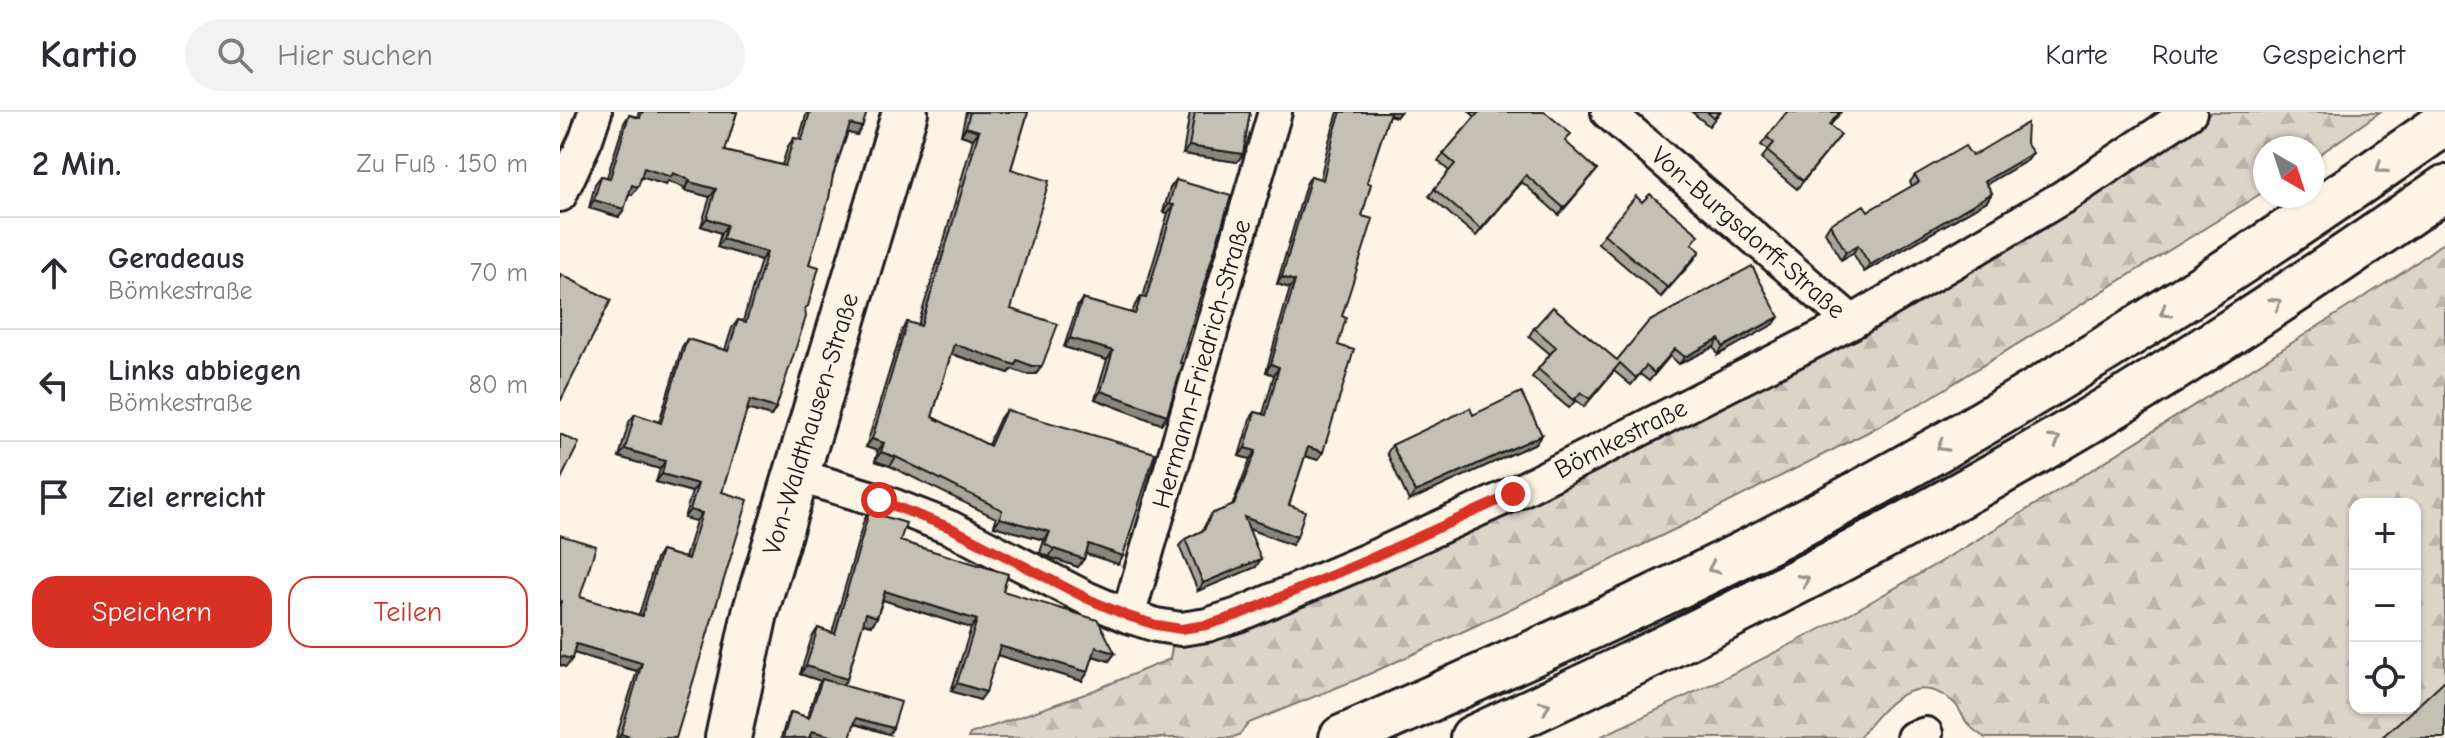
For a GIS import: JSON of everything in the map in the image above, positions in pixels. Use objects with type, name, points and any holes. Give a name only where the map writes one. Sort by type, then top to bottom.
[{"type":"main road","name":"Von-Waldthausen-Straße","points":[[728,738],[755,613],[905,112]]},
{"type":"main road","points":[[1342,738],[1512,663],[1741,554],[1920,459],[2171,308],[2316,213],[2445,123]]},
{"type":"main road","points":[[1473,738],[1624,670],[1802,581],[2023,459],[2266,309],[2445,188]]},
{"type":"street","points":[[560,195],[595,112]]},
{"type":"street","name":"Hermann-Friedrich-Straße","points":[[1128,616],[1275,112]]},
{"type":"street","name":"Von-Burgsdorff-Straße","points":[[1608,112],[1852,322]]},
{"type":"street","name":"Bömkestraße","points":[[796,475],[879,500],[951,528],[1088,599],[1128,616],[1181,629],[1207,625],[1365,561],[1513,494],[1852,322],[2063,197],[2190,112]]},
{"type":"green space","points":[[2212,112],[2380,112],[2325,151],[2325,136],[2253,136],[2253,198],[1927,400],[1690,522],[1475,626],[1358,679],[1249,723],[1239,735],[1231,738],[968,738],[970,734],[1085,694],[1170,659],[1173,641],[2009,241]]},
{"type":"green space","points":[[2445,241],[2445,682],[2421,704],[2421,498],[2349,498],[2349,714],[2410,714],[2384,738],[1985,738],[1967,723],[1952,701],[1924,689],[1911,691],[1888,705],[1859,738],[1598,738],[1772,654],[1874,600],[2075,480],[2405,271]]},
{"type":"building","points":[[642,112],[737,112],[725,151],[785,166],[794,138],[802,140],[810,112],[867,112],[862,127],[850,124],[833,175],[809,264],[819,267],[776,408],[750,400],[722,492],[748,500],[676,738],[633,738],[621,734],[642,663],[576,644],[572,659],[560,656],[560,535],[596,546],[580,597],[642,616],[661,551],[688,559],[702,513],[690,510],[698,484],[662,474],[665,461],[625,449],[635,414],[661,423],[687,339],[728,351],[738,320],[746,322],[767,252],[723,239],[727,225],[707,218],[716,189],[690,182],[673,173],[671,177],[644,168],[638,187],[632,185],[624,209],[594,200],[601,176],[610,178],[629,115],[640,118]]},
{"type":"building","points":[[970,112],[1028,112],[1011,169],[1049,181],[1011,309],[1058,324],[1042,366],[1017,360],[1015,365],[954,344],[932,417],[990,446],[1006,410],[1155,453],[1123,556],[1089,544],[1084,559],[1054,549],[1045,544],[1050,532],[1000,518],[1002,510],[881,452],[884,443],[872,439],[907,322],[921,326],[951,229],[979,131],[966,127]]},
{"type":"building","points":[[1195,112],[1250,112],[1243,154],[1189,146]]},
{"type":"building","points":[[1341,112],[1390,112],[1367,182],[1371,184],[1362,216],[1373,219],[1342,316],[1346,318],[1338,345],[1354,350],[1323,452],[1308,447],[1289,505],[1305,511],[1297,537],[1244,517],[1261,559],[1203,583],[1185,539],[1204,530],[1211,514],[1234,505],[1256,451],[1245,448],[1255,412],[1266,415],[1279,367],[1271,364],[1295,281],[1282,277],[1311,176],[1323,180]]},
{"type":"building","points":[[1479,112],[1545,112],[1571,134],[1565,141],[1597,170],[1564,208],[1526,175],[1481,229],[1434,189],[1455,164],[1443,154]]},
{"type":"building","points":[[1787,112],[1840,112],[1829,125],[1841,135],[1803,181],[1767,151],[1774,143],[1767,137]]},
{"type":"building","points":[[2027,123],[2026,143],[2033,153],[1985,181],[1992,193],[1870,265],[1858,245],[1846,252],[1830,224],[1864,205],[1868,211],[1919,182],[1915,175],[1965,146],[1972,156]]},
{"type":"building","points":[[1176,180],[1231,196],[1167,415],[1101,391],[1113,351],[1070,338],[1082,299],[1135,314],[1141,297],[1146,298],[1174,205],[1169,204]]},
{"type":"building","points":[[1650,194],[1699,235],[1692,244],[1700,251],[1668,288],[1604,234],[1636,196],[1642,202]]},
{"type":"building","points":[[1752,266],[1779,317],[1723,347],[1719,339],[1685,357],[1675,349],[1654,373],[1646,366],[1636,378],[1620,363],[1590,399],[1581,392],[1574,400],[1538,369],[1556,347],[1534,328],[1553,307],[1617,360],[1648,322]]},
{"type":"building","points":[[560,274],[611,300],[560,402]]},
{"type":"building","points":[[1521,392],[1542,435],[1415,492],[1392,445],[1470,408],[1473,415]]},
{"type":"building","points":[[560,434],[579,443],[560,481]]},
{"type":"building","points":[[869,512],[906,523],[900,541],[1008,574],[1003,591],[1098,620],[1115,653],[1096,647],[1088,672],[1000,646],[986,692],[957,683],[977,620],[885,591],[877,617],[866,613],[847,679],[806,666],[818,628],[835,634]]},
{"type":"building","points":[[822,679],[901,702],[893,728],[856,718],[850,738],[812,731],[809,738],[783,738],[791,712],[809,718]]},
{"type":"building","points":[[2445,680],[2445,738],[2381,738],[2408,714],[2421,714],[2421,702]]},
{"type":"route","points":[[879,500],[951,528],[1088,599],[1128,616],[1181,629],[1238,615],[1513,494]]}]
